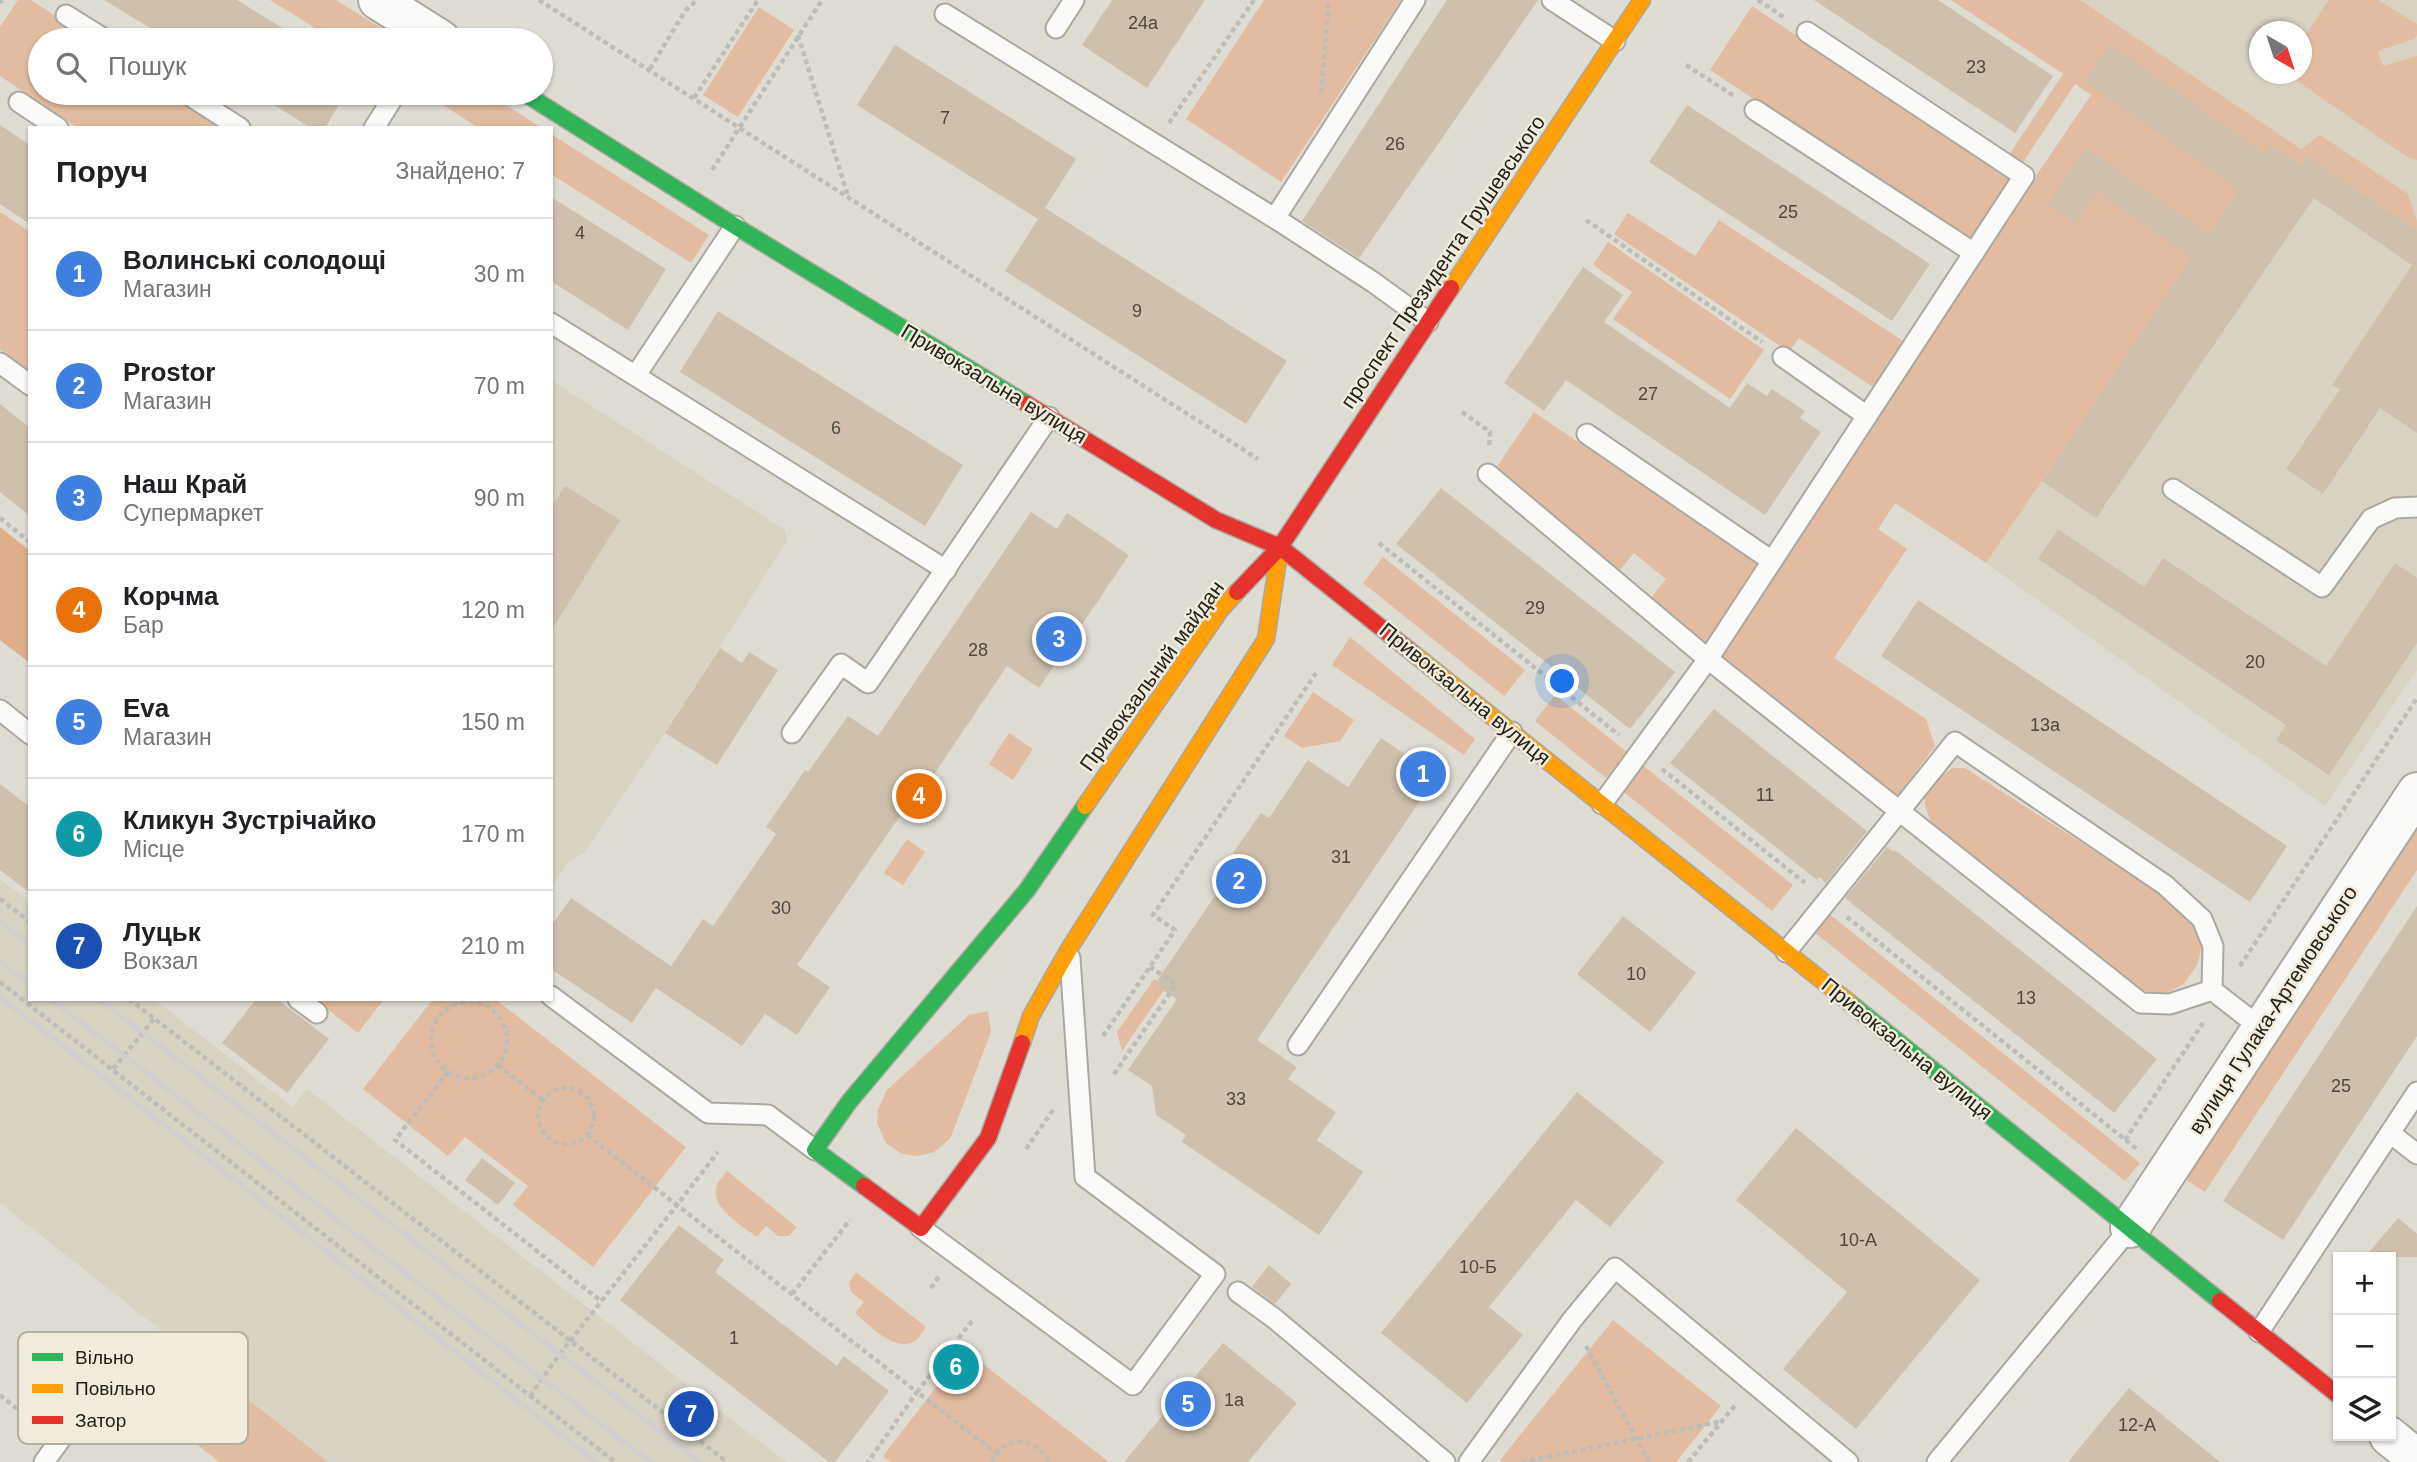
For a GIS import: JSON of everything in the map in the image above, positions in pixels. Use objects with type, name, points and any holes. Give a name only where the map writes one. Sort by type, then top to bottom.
[{"type":"street","points":[[378,0],[419,28]]},
{"type":"street","name":"проспект Президента Грушевського","points":[[1280,547],[1642,0]]},
{"type":"street","name":"Привокзальна вулиця","points":[[543,105],[735,226],[1216,520],[1280,547],[2333,1391]]},
{"type":"street","points":[[816,1150],[921,1228],[988,1138],[1031,1016],[1069,950],[1266,639],[1280,547]]},
{"type":"street","name":"Привокзальний майдан","points":[[816,1150],[849,1102],[1027,890],[1221,609],[1280,547]]},
{"type":"street","name":"вулиця Гулака-Артемовського","points":[[2130,1228],[2261,1028],[2413,805]]},
{"type":"street","points":[[2395,1441],[2417,1459]]},
{"type":"lane","points":[[1056,28],[1074,0]]},
{"type":"lane","points":[[1275,218],[1415,0]]},
{"type":"lane","points":[[1552,0],[1615,41]]},
{"type":"lane","points":[[945,14],[1275,218],[1373,282],[1428,322]]},
{"type":"lane","points":[[66,15],[87,28]]},
{"type":"lane","points":[[1602,804],[1708,659],[2024,176],[1807,32]]},
{"type":"lane","points":[[19,102],[55,126]]},
{"type":"lane","points":[[205,105],[237,126]]},
{"type":"lane","points":[[375,126],[388,105]]},
{"type":"lane","points":[[1755,110],[1974,253]]},
{"type":"lane","points":[[636,375],[735,226]]},
{"type":"lane","points":[[553,324],[946,570]]},
{"type":"lane","points":[[1783,357],[1867,416]]},
{"type":"lane","points":[[0,363],[28,384]]},
{"type":"lane","points":[[792,733],[841,664],[868,683],[1049,417]]},
{"type":"lane","points":[[1587,434],[1772,561]]},
{"type":"lane","points":[[1488,474],[1708,659],[2141,1003],[2170,1004],[2216,994],[2261,1028]]},
{"type":"lane","points":[[2173,489],[2322,587],[2371,519],[2395,508],[2417,507]]},
{"type":"lane","points":[[0,710],[28,732]]},
{"type":"lane","points":[[1298,1045],[1512,732]]},
{"type":"lane","points":[[1786,952],[1955,742],[2165,885],[2202,919],[2213,946],[2216,994]]},
{"type":"lane","points":[[921,1228],[1133,1385],[1215,1274],[1085,1178],[1069,950]]},
{"type":"lane","points":[[553,997],[708,1113],[768,1115],[816,1150]]},
{"type":"lane","points":[[302,1001],[317,1013]]},
{"type":"lane","points":[[2259,1332],[2417,1092]]},
{"type":"lane","points":[[2390,1133],[2417,1154]]},
{"type":"lane","points":[[1937,1462],[2130,1228]]},
{"type":"lane","points":[[1469,1462],[1572,1320],[1615,1268],[1848,1462]]},
{"type":"lane","points":[[1238,1292],[1275,1319],[1445,1462]]},
{"type":"lane","points":[[44,1462],[57,1444]]},
{"type":"path","points":[[540,0],[1258,459]]},
{"type":"path","points":[[650,69],[685,11],[695,0]]},
{"type":"path","points":[[694,98],[758,0]]},
{"type":"path","points":[[693,200],[822,0]]},
{"type":"path","points":[[1155,144],[1254,0]]},
{"type":"path","points":[[798,35],[849,197]]},
{"type":"path","points":[[1686,65],[1755,110]]},
{"type":"path","points":[[1586,220],[1783,357]]},
{"type":"path","points":[[1462,412],[1490,432],[1488,474]]},
{"type":"path","points":[[0,518],[28,540]]},
{"type":"path","points":[[1380,543],[2166,1173]]},
{"type":"path","points":[[1107,1031],[1175,930],[1153,915],[1316,673]]},
{"type":"path","points":[[2125,1140],[2216,994],[2417,698]]},
{"type":"path","points":[[0,899],[28,920]]},
{"type":"path","points":[[1114,1074],[1176,984],[1150,967]]},
{"type":"path","points":[[0,982],[615,1462]]},
{"type":"path","points":[[132,1001],[727,1462]]},
{"type":"path","points":[[464,1002],[479,1003],[493,1010],[502,1021],[507,1035],[506,1050],[498,1065],[488,1074],[474,1079],[458,1077],[448,1072],[435,1059],[430,1045],[438,1016],[450,1007],[464,1002]]},
{"type":"path","points":[[113,1069],[154,1019]]},
{"type":"path","points":[[498,1065],[543,1100]]},
{"type":"path","points":[[448,1072],[395,1140],[601,1301]]},
{"type":"path","points":[[564,1087],[579,1090],[590,1100],[595,1114],[592,1129],[587,1135],[583,1140],[568,1145],[554,1143],[542,1133],[537,1119],[540,1104],[550,1093],[564,1087]]},
{"type":"path","points":[[587,1135],[996,1453]]},
{"type":"path","points":[[530,1396],[718,1152]]},
{"type":"path","points":[[792,1294],[870,1191]]},
{"type":"path","points":[[1572,1320],[1649,1462]]},
{"type":"path","points":[[868,1462],[917,1392],[972,1321]]},
{"type":"path","points":[[1688,1462],[1754,1384]]},
{"type":"path","points":[[1522,1462],[1723,1421]]},
{"type":"path","points":[[992,1462],[996,1453],[1009,1443],[1025,1441],[1039,1447],[1049,1462]]},
{"type":"shaded area","points":[[18,0],[31,0],[74,28],[28,28],[28,95],[0,76],[0,27]]},
{"type":"shaded area","points":[[270,0],[336,0],[381,28],[316,28]]},
{"type":"shaded area","points":[[1264,0],[1401,0],[1281,182],[1186,119]]},
{"type":"shaded area","points":[[1951,0],[2080,0],[2301,149],[2320,135],[2408,194],[2417,221],[2417,230],[2307,156],[2301,165],[2270,145],[1986,563],[1895,503],[1878,529],[1907,549],[1834,658],[1926,719],[1935,746],[1897,797],[1720,658],[2091,95],[2075,84],[2021,165],[2008,156],[2063,74]]},
{"type":"shaded area","points":[[2051,0],[2417,0],[2417,670],[2325,806],[1986,563],[2270,144]]},
{"type":"shaded area","points":[[2329,0],[2378,0],[2417,24],[2417,35],[2414,39],[2378,51],[2383,66],[2417,56],[2417,160],[2409,158],[2301,84],[2312,84],[2312,25]]},
{"type":"shaded area","points":[[1752,6],[2012,179],[1969,242],[1710,70]]},
{"type":"shaded area","points":[[759,7],[794,30],[738,117],[703,95]]},
{"type":"shaded area","points":[[44,105],[191,105],[223,126],[75,126]]},
{"type":"shaded area","points":[[443,105],[506,105],[539,126],[476,126]]},
{"type":"shaded area","points":[[553,135],[709,235],[691,263],[553,175]]},
{"type":"shaded area","points":[[0,212],[28,231],[28,370],[0,349]]},
{"type":"shaded area","points":[[1628,213],[1695,256],[1719,220],[1903,341],[1873,387],[1799,338],[1789,352],[1614,234]]},
{"type":"shaded area","points":[[1608,242],[1764,350],[1730,399],[1613,319],[1632,292],[1593,265]]},
{"type":"shaded area","points":[[553,381],[785,530],[787,541],[665,733],[584,853],[570,860],[553,884]]},
{"type":"shaded area","points":[[1534,412],[1758,565],[1705,643],[1651,598],[1666,579],[1634,553],[1619,571],[1496,468]]},
{"type":"shaded area","points":[[0,527],[28,549],[28,661],[0,640]]},
{"type":"shaded area","points":[[1383,557],[1525,670],[1504,696],[1363,583]]},
{"type":"shaded area","points":[[1350,637],[1475,739],[1464,755],[1332,665]]},
{"type":"shaded area","points":[[1313,692],[1354,720],[1340,741],[1302,748],[1284,736]]},
{"type":"shaded area","points":[[1555,695],[1627,752],[1606,778],[1535,721]]},
{"type":"shaded area","points":[[1009,733],[1033,749],[1013,780],[989,764]]},
{"type":"shaded area","points":[[1641,764],[1793,885],[1772,911],[1620,789]]},
{"type":"shaded area","points":[[1952,768],[1965,768],[2163,895],[2193,923],[2202,946],[2197,965],[2184,984],[2165,994],[2143,991],[1932,824],[1925,797],[1930,786]]},
{"type":"shaded area","points":[[2417,828],[2417,870],[2205,1192],[2185,1179]]},
{"type":"shaded area","points":[[907,839],[925,852],[903,885],[884,873]]},
{"type":"shaded area","points":[[0,879],[28,900],[28,1001],[157,1001],[292,1107],[307,1089],[786,1462],[328,1462],[248,1399],[248,1332],[163,1332],[0,1203]]},
{"type":"shaded area","points":[[1828,913],[2140,1163],[2125,1181],[1814,932]]},
{"type":"shaded area","points":[[1154,979],[1166,987],[1122,1051],[1117,1032]]},
{"type":"shaded area","points":[[317,1001],[382,1001],[358,1033]]},
{"type":"shaded area","points":[[431,1001],[498,1001],[686,1147],[593,1267],[513,1205],[528,1186],[465,1137],[448,1156],[363,1089]]},
{"type":"shaded area","points":[[988,1011],[991,1032],[950,1139],[934,1152],[918,1156],[902,1154],[886,1143],[877,1123],[878,1110],[887,1090],[969,1015]]},
{"type":"shaded area","points":[[727,1171],[797,1227],[789,1236],[778,1236],[766,1226],[757,1237],[722,1209],[716,1193],[718,1183]]},
{"type":"shaded area","points":[[856,1272],[926,1327],[915,1341],[907,1344],[891,1341],[855,1313],[864,1302],[851,1292],[849,1282]]},
{"type":"shaded area","points":[[1613,1320],[1721,1406],[1676,1462],[1500,1460]]},
{"type":"shaded area","points":[[965,1350],[1109,1462],[891,1462],[883,1456]]},
{"type":"shaded area","points":[[248,1399],[328,1462],[219,1462],[196,1444],[248,1444]]},
{"type":"building","points":[[104,0],[237,0],[282,28],[150,28]]},
{"type":"building","points":[[1112,0],[1205,0],[1147,88],[1082,45]]},
{"type":"building","points":[[1447,0],[1538,0],[1359,258],[1302,221]]},
{"type":"building","points":[[1814,0],[1938,0],[2053,76],[2015,133]]},
{"type":"building","points":[[2110,44],[2264,153],[2270,144],[2301,165],[2307,156],[2417,230],[2417,433],[2380,408],[2323,494],[2286,469],[2340,389],[2332,385],[2412,265],[2314,198],[2096,518],[2042,481],[2191,258],[2098,192],[2075,223],[2047,204],[2086,148],[2209,234],[2239,190],[2084,81]]},
{"type":"building","points":[[895,45],[1076,159],[1038,219],[857,105]]},
{"type":"building","points":[[274,105],[339,105],[326,126],[308,126]]},
{"type":"building","points":[[1687,105],[1930,264],[1892,321],[1649,162]]},
{"type":"building","points":[[0,125],[28,144],[28,223],[0,204]]},
{"type":"building","points":[[553,198],[666,269],[628,330],[553,282]]},
{"type":"building","points":[[1045,208],[1287,361],[1246,424],[1005,271]]},
{"type":"building","points":[[1583,267],[1623,295],[1604,322],[1730,408],[1747,383],[1767,396],[1772,389],[1805,411],[1800,418],[1821,432],[1765,515],[1566,380],[1544,411],[1504,383]]},
{"type":"building","points":[[718,311],[963,465],[925,526],[680,372]]},
{"type":"building","points":[[0,404],[28,426],[28,514],[0,492]]},
{"type":"building","points":[[565,486],[620,520],[553,628],[553,506]]},
{"type":"building","points":[[1441,488],[1675,672],[1630,729],[1396,544]]},
{"type":"building","points":[[1031,512],[1057,529],[1067,513],[1129,555],[1039,688],[1007,666],[908,813],[904,810],[797,965],[830,987],[797,1035],[765,1014],[742,1046],[656,988],[632,1023],[553,970],[553,923],[571,898],[671,966],[703,919],[713,926],[776,834],[766,827],[805,770],[808,772],[848,716],[878,736]]},
{"type":"building","points":[[2058,529],[2144,587],[2163,558],[2326,666],[2395,563],[2417,578],[2417,643],[2329,775],[2276,740],[2286,725],[2038,559]]},
{"type":"building","points":[[1918,600],[2287,846],[2250,902],[1881,656]]},
{"type":"building","points":[[720,648],[742,663],[749,652],[778,670],[717,765],[665,733]]},
{"type":"building","points":[[1714,709],[1867,831],[1826,883],[1819,877],[1817,880],[1670,763]]},
{"type":"building","points":[[1381,738],[1437,776],[1257,1040],[1297,1067],[1288,1079],[1336,1112],[1317,1140],[1363,1172],[1319,1235],[1182,1142],[1186,1135],[1156,1115],[1152,1086],[1128,1070],[1177,999],[1154,985],[1241,858],[1233,853],[1261,813],[1269,818],[1308,760],[1348,787]]},
{"type":"building","points":[[0,784],[28,805],[28,891],[0,870]]},
{"type":"building","points":[[1887,847],[1894,852],[1895,850],[2157,1059],[2114,1113],[1845,898]]},
{"type":"building","points":[[2417,906],[2417,1036],[2283,1240],[2223,1201]]},
{"type":"building","points":[[1623,916],[1696,973],[1650,1032],[1577,974]]},
{"type":"building","points":[[254,1001],[280,1001],[329,1039],[287,1093],[222,1043]]},
{"type":"building","points":[[1577,1092],[1664,1162],[1610,1227],[1576,1200],[1489,1307],[1523,1335],[1467,1403],[1381,1333]]},
{"type":"building","points":[[1796,1128],[1980,1280],[1856,1429],[1783,1369],[1847,1292],[1736,1200]]},
{"type":"building","points":[[482,1158],[515,1183],[498,1205],[465,1180]]},
{"type":"building","points":[[2398,1218],[2417,1234],[2417,1257],[2396,1257],[2396,1252],[2369,1252]]},
{"type":"building","points":[[679,1225],[724,1260],[715,1272],[837,1366],[844,1356],[889,1391],[835,1462],[829,1462],[620,1300]]},
{"type":"building","points":[[1269,1265],[1291,1284],[1275,1304],[1252,1287]]},
{"type":"building","points":[[1223,1343],[1297,1403],[1248,1462],[1124,1462]]},
{"type":"building","points":[[2129,1388],[2220,1462],[2068,1462]]},
{"type":"railway","points":[[0,921],[28,943]]},
{"type":"railway","points":[[0,962],[28,983]]},
{"type":"railway","points":[[0,997],[596,1462]]},
{"type":"railway","points":[[54,1001],[650,1462]]},
{"type":"railway","points":[[102,1001],[700,1462]]},
{"type":"traffic: fast","points":[[543,105],[1027,404]]},
{"type":"traffic: fast","points":[[864,1186],[815,1150],[849,1102],[1027,890],[1085,806]]},
{"type":"traffic: fast","points":[[1850,1003],[2220,1301]]},
{"type":"traffic: slow","points":[[1451,288],[1642,0]]},
{"type":"traffic: slow","points":[[1022,1043],[1031,1016],[1069,949],[1266,639],[1280,547]]},
{"type":"traffic: slow","points":[[1085,806],[1221,609],[1237,592]]},
{"type":"traffic: slow","points":[[1414,654],[1850,1003]]},
{"type":"traffic: jam","points":[[1237,592],[1280,547],[1451,288]]},
{"type":"traffic: jam","points":[[1027,404],[1216,520],[1280,547],[1414,654]]},
{"type":"traffic: jam","points":[[864,1186],[921,1228],[988,1138],[1022,1043]]},
{"type":"traffic: jam","points":[[2220,1301],[2333,1391]]},
{"type":"place","name":"Наш Край","points":[[1059,639]]},
{"type":"place","name":"Волинські солодощі","points":[[1423,774]]},
{"type":"place","name":"Корчма","points":[[919,796]]},
{"type":"place","name":"Prostor","points":[[1239,881]]},
{"type":"place","name":"Кликун Зустрічайко","points":[[956,1367]]},
{"type":"place","name":"Eva","points":[[1188,1404]]},
{"type":"place","name":"Луцьк","points":[[691,1414]]}]
